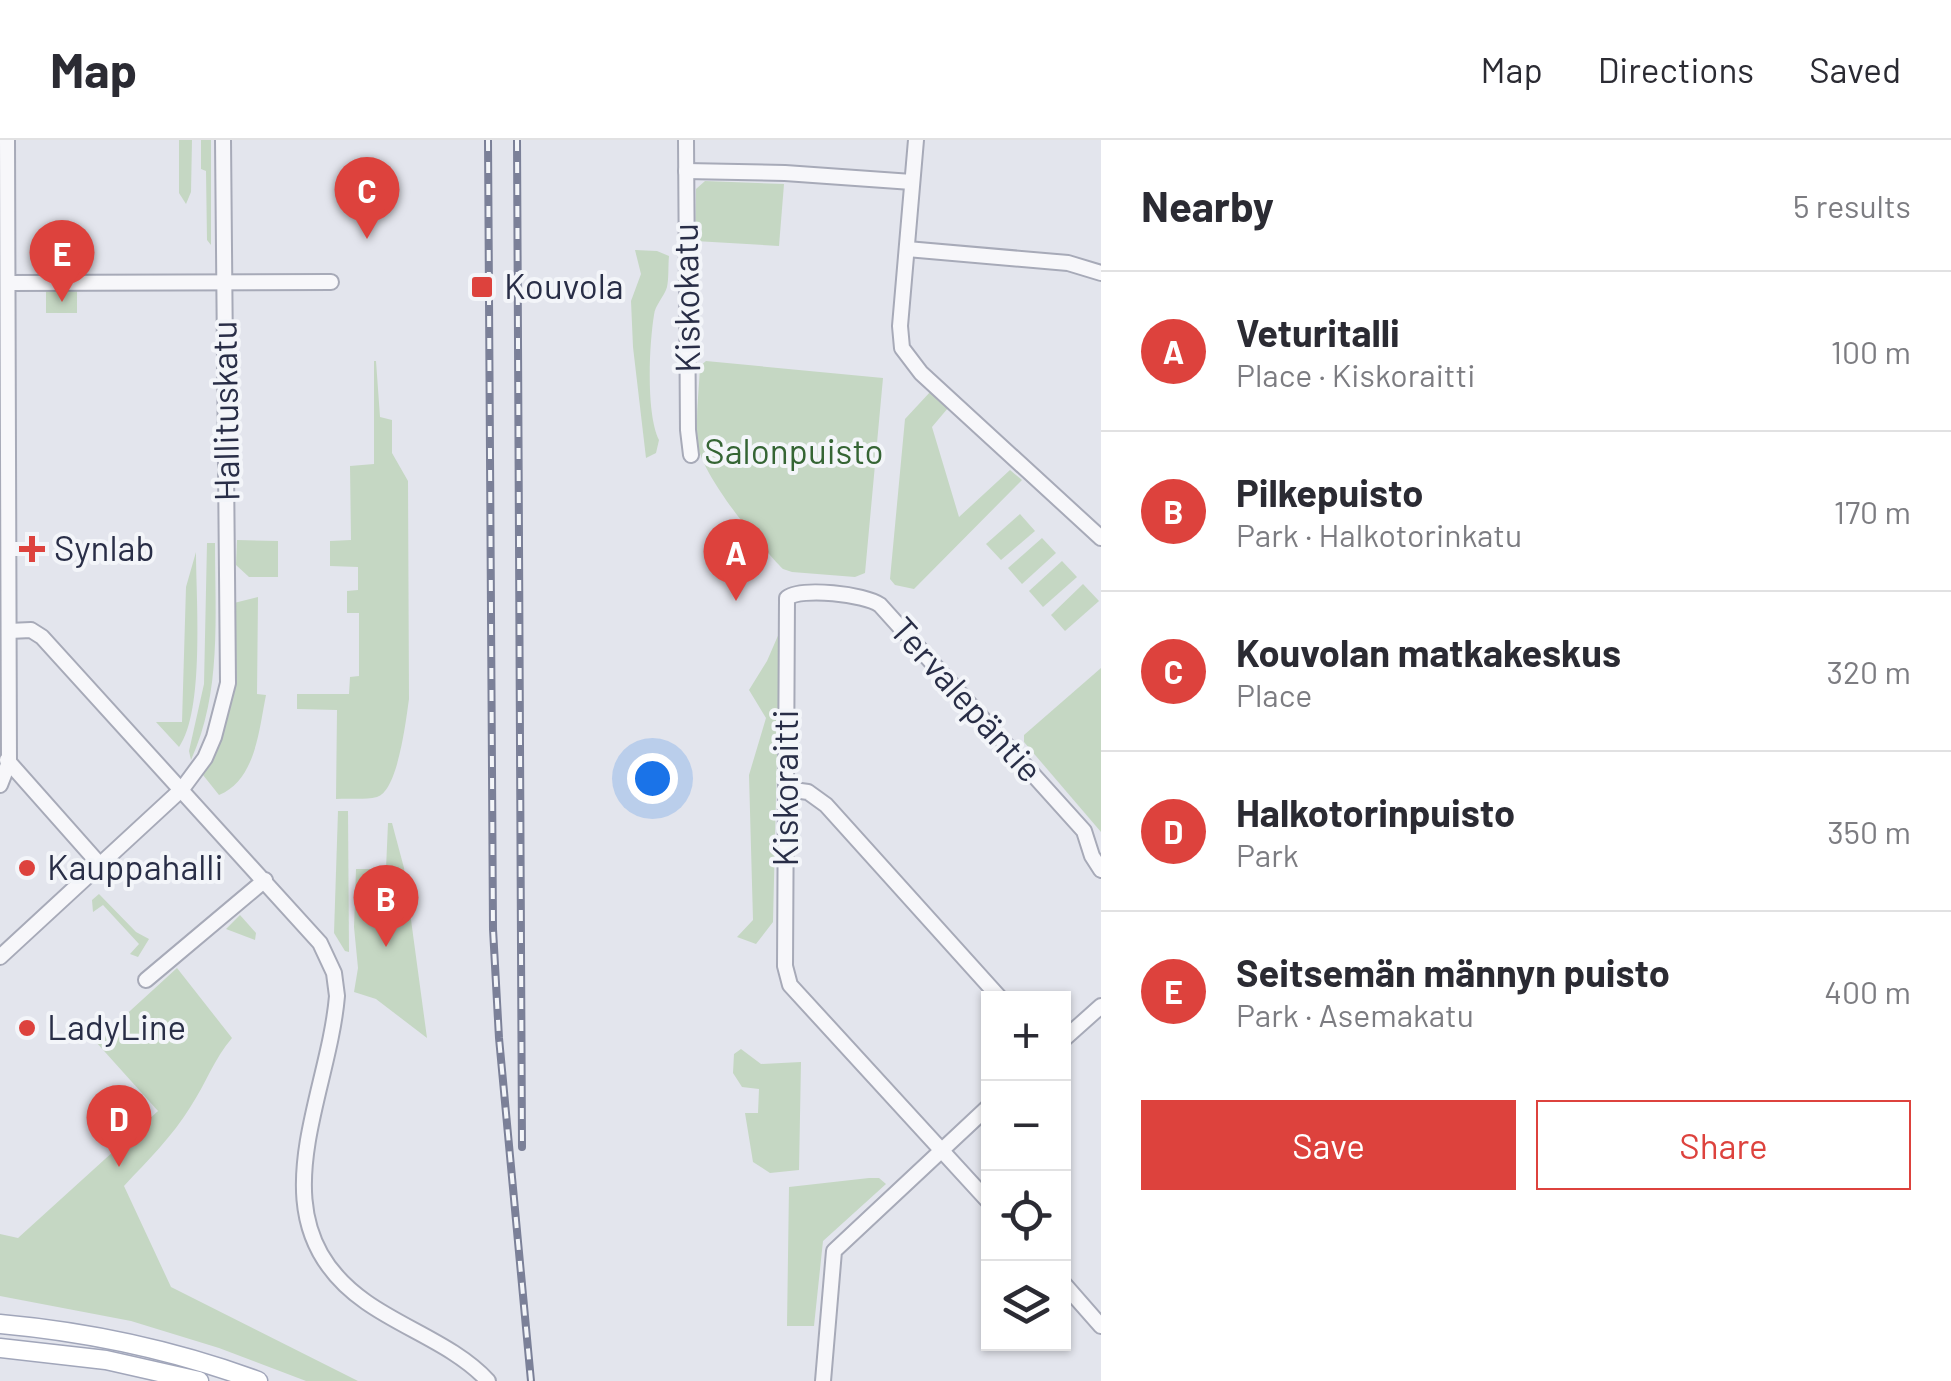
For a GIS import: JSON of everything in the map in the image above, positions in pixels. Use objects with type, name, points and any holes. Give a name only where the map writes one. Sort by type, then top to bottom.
[{"type":"main road","points":[[0,1324],[134,1343],[258,1381]]},
{"type":"main road","points":[[0,1348],[106,1360],[199,1381]]},
{"type":"street","points":[[0,785],[9,631],[7,140]]},
{"type":"street","name":"Hallituskatu","points":[[0,956],[182,789],[205,758],[214,737],[228,683],[223,140]]},
{"type":"street","name":"Kiskokatu","points":[[686,140],[688,430],[692,455]]},
{"type":"street","points":[[916,140],[900,336],[908,359],[1101,538]]},
{"type":"street","points":[[686,171],[784,172],[912,182]]},
{"type":"street","points":[[907,249],[1041,260],[1101,273]]},
{"type":"street","points":[[8,283],[331,282]]},
{"type":"street","name":"Kiskoraitti","points":[[792,593],[786,606],[786,966],[790,984],[941,1150]]},
{"type":"street","name":"Tervalepäntie","points":[[792,593],[868,597],[880,605],[1084,832],[1101,870]]},
{"type":"street","points":[[9,631],[31,630],[42,637],[320,943],[336,984],[336,1008],[302,1168],[305,1206],[317,1245],[333,1271],[356,1294],[462,1359],[488,1381]]},
{"type":"street","points":[[4,757],[101,866]]},
{"type":"street","points":[[786,789],[808,792],[826,805],[994,991]]},
{"type":"street","points":[[146,980],[265,880]]},
{"type":"street","points":[[1071,1034],[1101,1006]]},
{"type":"street","points":[[823,1381],[834,1251],[981,1113]]},
{"type":"street","points":[[941,1150],[981,1193]]},
{"type":"street","points":[[1071,1292],[1101,1326]]},
{"type":"green space","points":[[179,140],[192,140],[191,192],[186,204],[179,193]]},
{"type":"green space","points":[[201,140],[211,140],[211,245],[207,240],[206,171],[201,169]]},
{"type":"green space","points":[[705,181],[784,184],[779,246],[695,241],[696,189]]},
{"type":"green space","points":[[635,250],[669,256],[667,287],[655,311],[651,344],[650,397],[659,440],[656,453],[646,458],[633,347],[631,301],[641,274]]},
{"type":"green space","points":[[46,291],[77,291],[77,313],[46,313]]},
{"type":"green space","points":[[374,361],[380,417],[392,420],[392,453],[408,481],[409,699],[396,769],[384,792],[372,798],[336,799],[337,710],[297,709],[297,694],[349,694],[350,677],[359,676],[359,613],[347,613],[347,591],[358,590],[358,567],[330,566],[330,541],[351,540],[350,466],[374,464]]},
{"type":"green space","name":"Salonpuisto","points":[[706,361],[883,378],[865,573],[855,577],[783,569],[733,510],[710,474],[698,445],[700,366]]},
{"type":"green space","points":[[931,391],[948,408],[932,427],[959,517],[1010,470],[1022,480],[914,589],[895,585],[890,579],[905,419]]},
{"type":"green space","points":[[1020,514],[1035,531],[1001,560],[986,544]]},
{"type":"green space","points":[[1042,538],[1056,553],[1022,584],[1008,568]]},
{"type":"green space","points":[[237,540],[278,541],[278,577],[249,577],[236,565]]},
{"type":"green space","points":[[207,543],[215,543],[215,654],[208,708],[191,760],[189,751],[204,684]]},
{"type":"green space","points":[[196,552],[196,682],[193,708],[179,747],[156,722],[182,722],[186,587]]},
{"type":"green space","points":[[1062,561],[1077,577],[1043,607],[1029,591]]},
{"type":"green space","points":[[1083,584],[1099,601],[1065,631],[1051,615]]},
{"type":"green space","points":[[258,597],[257,694],[266,695],[261,723],[254,752],[241,778],[219,795],[203,775],[227,713],[234,603]]},
{"type":"green space","points":[[780,631],[773,922],[756,944],[737,937],[753,920],[749,775],[766,718],[749,690]]},
{"type":"green space","points":[[1101,668],[1101,832],[1024,742],[1024,735]]},
{"type":"green space","points":[[338,811],[348,811],[349,952],[334,933]]},
{"type":"green space","points":[[388,823],[392,823],[404,868],[427,1038],[376,999],[354,992],[358,968],[354,927],[356,869],[386,869]]},
{"type":"green space","points":[[99,894],[136,932],[149,939],[138,957],[130,954],[139,944],[103,905],[93,912],[92,900]]},
{"type":"green space","points":[[240,915],[256,933],[255,940],[226,929]]},
{"type":"green space","points":[[177,968],[232,1038],[176,1128],[124,1186],[171,1287],[358,1381],[306,1381],[131,1321],[0,1296],[0,1234],[18,1238],[158,1111],[96,1042]]},
{"type":"green space","points":[[741,1049],[761,1064],[801,1062],[799,1170],[770,1173],[753,1162],[745,1113],[758,1113],[759,1089],[742,1087],[733,1073],[734,1054]]},
{"type":"green space","points":[[879,1178],[886,1184],[823,1241],[814,1326],[787,1326],[789,1187]]},
{"type":"railway","points":[[488,140],[493,929],[499,1038],[531,1381]]},
{"type":"railway","points":[[517,140],[522,1147]]},
{"type":"place","name":"Kouvolan matkakeskus","points":[[367,239]]},
{"type":"place","name":"Kouvola","points":[[482,287]]},
{"type":"place","name":"Seitsemän männyn puisto","points":[[62,302]]},
{"type":"place","name":"Synlab","points":[[32,549]]},
{"type":"place","name":"Veturitalli","points":[[736,601]]},
{"type":"place","name":"Kauppahalli","points":[[27,868]]},
{"type":"place","name":"Pilkepuisto","points":[[386,947]]},
{"type":"place","name":"LadyLine","points":[[27,1028]]},
{"type":"place","name":"Halkotorinpuisto","points":[[119,1167]]}]
